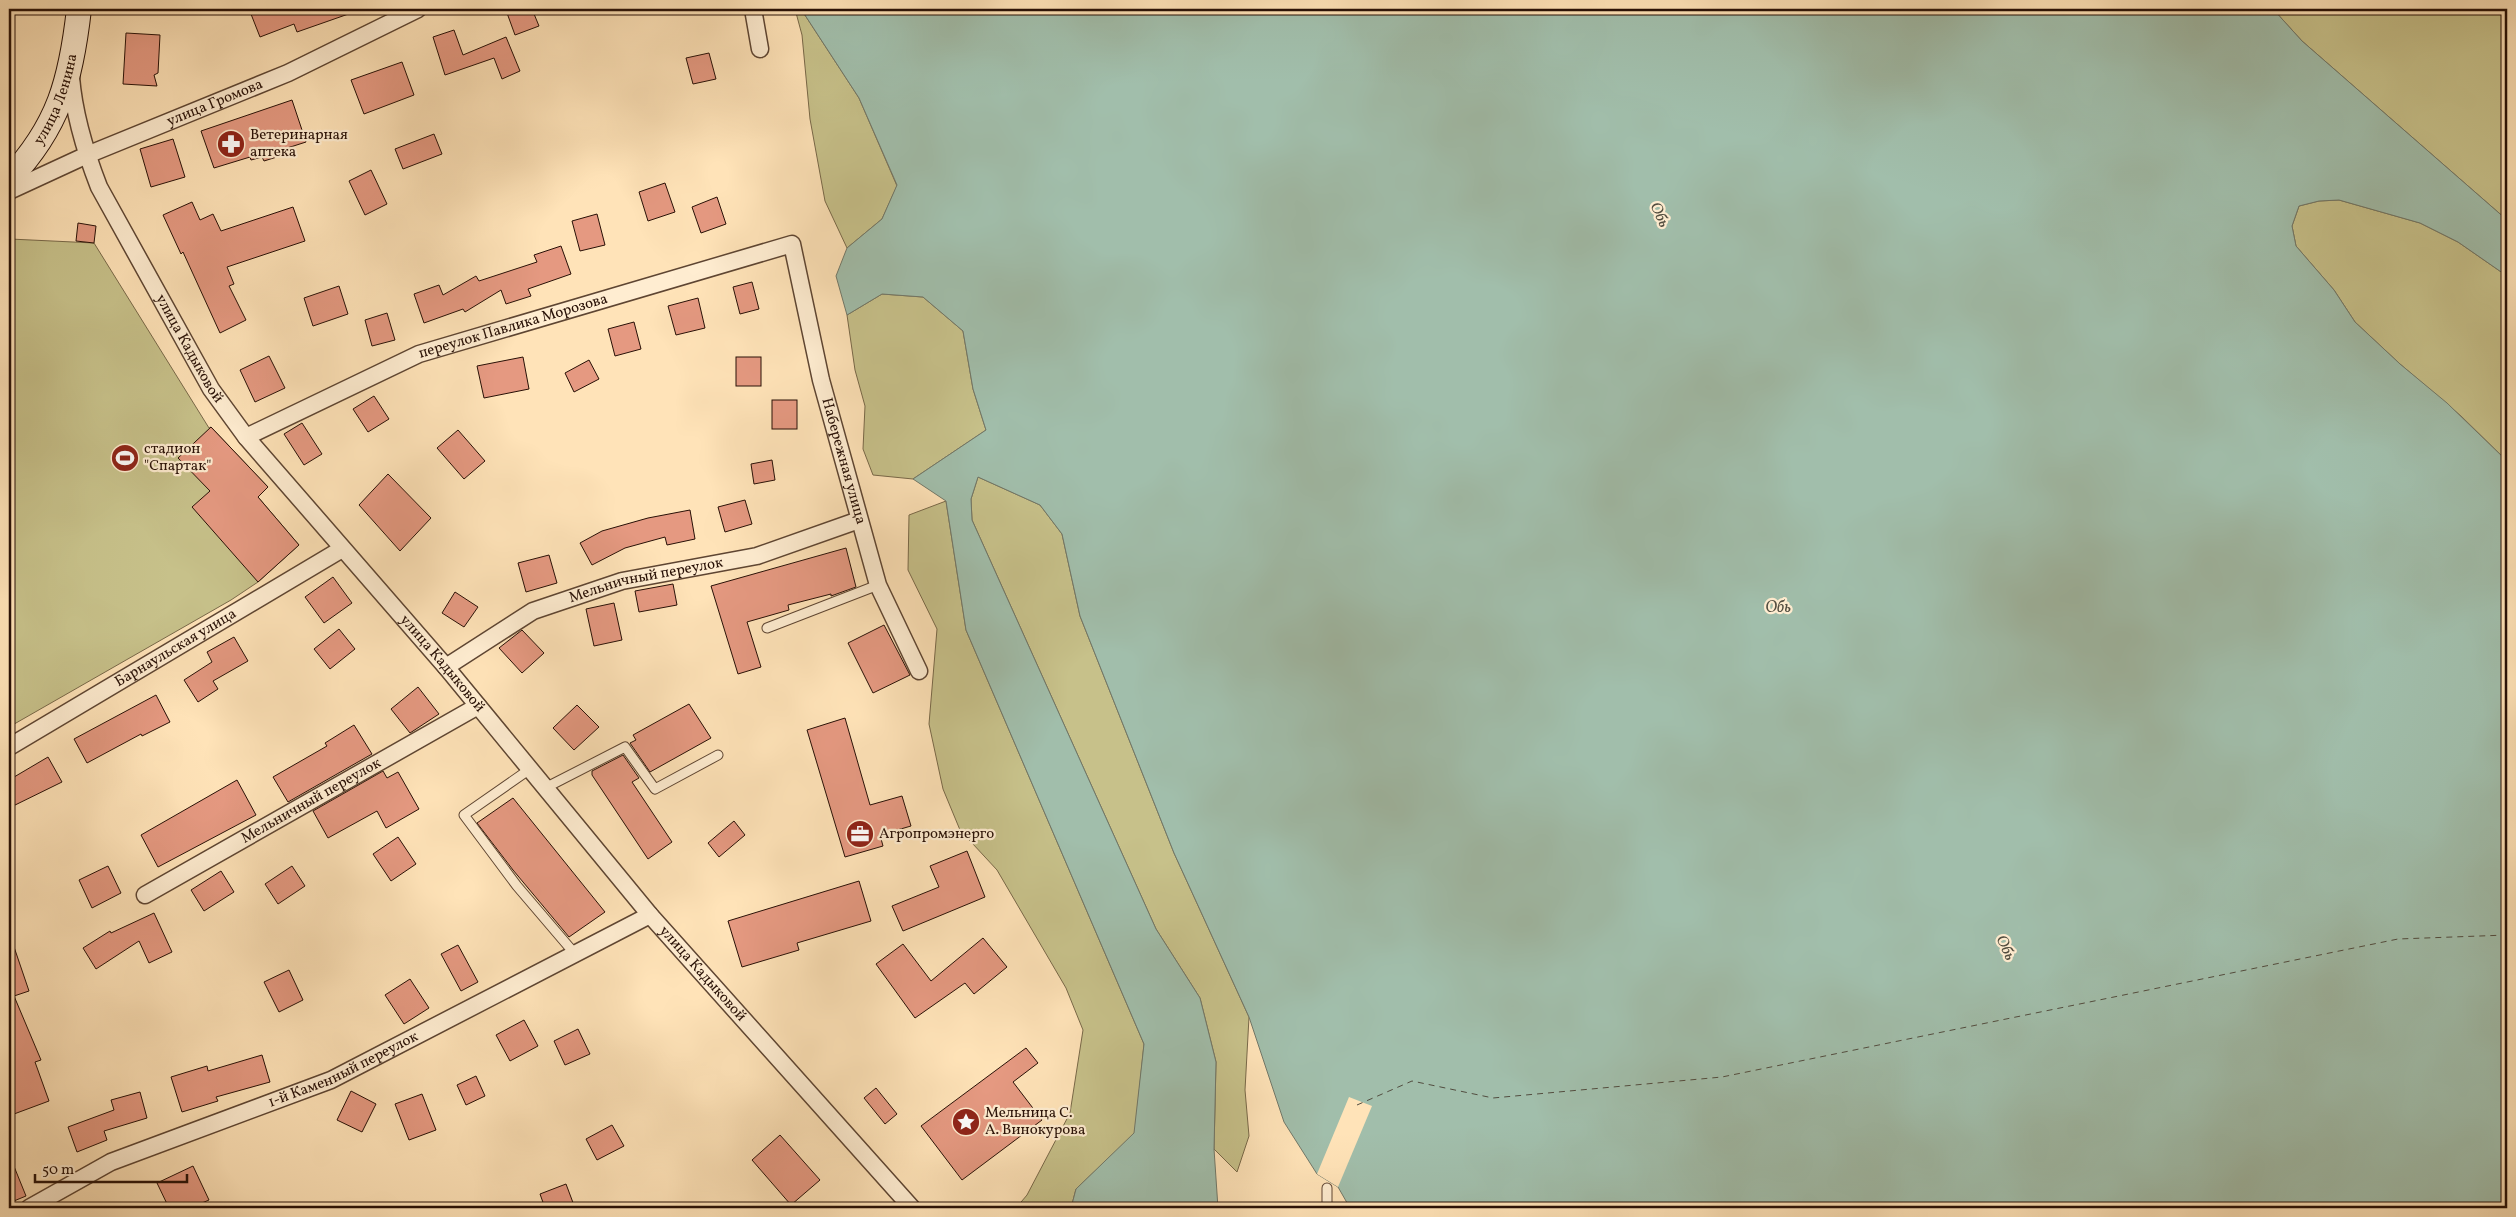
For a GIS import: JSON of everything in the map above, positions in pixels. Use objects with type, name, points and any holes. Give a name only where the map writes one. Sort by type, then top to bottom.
[{"type":"street","name":"улица Ленина","points":[[9,179],[28,158],[49,129],[62,98],[79,9]]},
{"type":"street","name":"улица Громова","points":[[9,192],[87,154],[288,73],[418,9]]},
{"type":"street","points":[[753,9],[760,49]]},
{"type":"street","name":"улица Кадыковой","points":[[70,62],[73,101],[87,154],[99,187],[211,389],[246,437],[446,667],[650,915],[905,1206]]},
{"type":"street","name":"переулок Павлика Морозова","points":[[246,437],[419,354],[792,244]]},
{"type":"street","name":"Набережная улица","points":[[792,244],[821,380],[878,585],[919,671]]},
{"type":"street","name":"Мельничный переулок","points":[[446,667],[533,611],[622,581],[757,556],[859,520]]},
{"type":"street","name":"Барнаульская улица","points":[[9,747],[342,549]]},
{"type":"street","name":"Мельничный переулок","points":[[145,895],[478,706]]},
{"type":"street","name":"1-й Каменный переулок","points":[[29,1208],[111,1162],[332,1080],[650,915]]},
{"type":"lane","points":[[767,628],[878,585]]},
{"type":"lane","points":[[545,788],[624,747],[655,789],[718,755]]},
{"type":"lane","points":[[530,769],[464,815],[516,886],[575,954]]},
{"type":"lane","points":[[1327,1208],[1328,1188]]},
{"type":"shaded area","points":[[795,9],[801,9],[859,98],[897,186],[882,219],[847,248],[825,201],[810,119],[802,35]]},
{"type":"shaded area","points":[[2273,9],[2507,9],[2507,220],[2302,41]]},
{"type":"shaded area","points":[[2339,200],[2420,223],[2458,242],[2507,276],[2507,461],[2461,416],[2400,364],[2355,322],[2334,290],[2296,246],[2292,226],[2299,206],[2319,201]]},
{"type":"shaded area","name":"стадион \"Спартак\"","points":[[10,239],[94,243],[209,428],[211,427],[268,487],[258,497],[299,545],[258,582],[231,600],[9,727]]},
{"type":"shaded area","points":[[882,294],[923,297],[963,331],[973,389],[986,430],[913,479],[873,475],[863,449],[865,406],[855,370],[847,315]]},
{"type":"shaded area","points":[[978,477],[1040,505],[1062,534],[1080,616],[1174,853],[1249,1017],[1245,1090],[1249,1136],[1237,1172],[1214,1149],[1216,1062],[1200,998],[1156,929],[972,520],[971,499]]},
{"type":"shaded area","points":[[946,501],[966,630],[1144,1044],[1135,1133],[1076,1189],[1071,1208],[1016,1208],[1027,1195],[1070,1113],[1083,1030],[1066,988],[997,870],[960,830],[943,789],[929,724],[937,629],[908,570],[909,515]]},
{"type":"water","name":"Обь","points":[[801,9],[2273,9],[2302,41],[2507,220],[2507,276],[2458,242],[2420,223],[2339,200],[2319,201],[2299,206],[2292,226],[2296,246],[2334,290],[2355,322],[2400,364],[2447,403],[2507,461],[2507,1208],[1350,1208],[1338,1187],[1317,1174],[1284,1122],[1249,1017],[1174,853],[1080,616],[1062,534],[1040,505],[978,477],[971,499],[972,520],[1156,929],[1200,998],[1216,1062],[1214,1149],[1218,1208],[1071,1208],[1076,1189],[1134,1133],[1144,1044],[966,630],[946,501],[913,479],[986,430],[973,389],[963,331],[923,297],[882,294],[847,315],[836,276],[847,248],[882,219],[897,185],[859,98]]},
{"type":"pier","points":[[1349,1097],[1372,1106],[1338,1187],[1317,1174]]},
{"type":"building","points":[[249,9],[357,9],[357,11],[297,32],[294,24],[260,37]]},
{"type":"building","points":[[518,9],[532,9],[539,26],[515,35],[507,13]]},
{"type":"building","points":[[454,30],[463,55],[506,37],[520,71],[502,79],[494,58],[445,75],[433,37]]},
{"type":"building","points":[[126,33],[160,35],[158,73],[154,75],[157,86],[123,84]]},
{"type":"building","points":[[709,53],[716,79],[693,84],[686,58]]},
{"type":"building","points":[[402,62],[414,95],[364,114],[351,80]]},
{"type":"building","points":[[292,100],[306,142],[278,151],[280,156],[264,161],[262,157],[251,160],[250,157],[214,168],[201,131]]},
{"type":"building","points":[[434,134],[442,154],[403,169],[395,149]]},
{"type":"building","points":[[173,139],[185,177],[151,187],[140,149]]},
{"type":"building","points":[[371,170],[387,204],[365,215],[349,181]]},
{"type":"building","points":[[665,183],[675,212],[648,221],[639,192]]},
{"type":"building","points":[[717,197],[726,224],[701,233],[692,207]]},
{"type":"building","points":[[192,202],[200,220],[213,214],[221,231],[293,207],[305,241],[227,267],[234,284],[229,286],[246,320],[220,333],[183,252],[181,254],[163,215]]},
{"type":"building","points":[[597,214],[605,245],[580,251],[572,221]]},
{"type":"building","points":[[78,223],[96,226],[94,243],[76,241]]},
{"type":"building","points":[[561,246],[571,274],[528,289],[531,296],[506,304],[501,290],[465,312],[463,309],[424,323],[414,294],[439,285],[443,295],[476,276],[479,281],[537,262],[534,255]]},
{"type":"building","points":[[752,282],[759,309],[740,314],[733,287]]},
{"type":"building","points":[[339,286],[348,314],[313,326],[304,298]]},
{"type":"building","points":[[698,298],[705,328],[676,335],[668,306]]},
{"type":"building","points":[[387,313],[395,340],[372,346],[365,320]]},
{"type":"building","points":[[634,322],[641,349],[615,356],[608,329]]},
{"type":"building","points":[[269,356],[285,388],[255,402],[240,370]]},
{"type":"building","points":[[523,357],[529,389],[484,398],[477,366]]},
{"type":"building","points":[[736,357],[761,357],[761,386],[736,386]]},
{"type":"building","points":[[589,360],[599,379],[574,392],[565,373]]},
{"type":"building","points":[[374,396],[389,419],[368,432],[353,409]]},
{"type":"building","points":[[772,400],[797,400],[797,429],[772,429]]},
{"type":"building","points":[[302,423],[322,454],[304,465],[284,434]]},
{"type":"building","points":[[211,427],[268,487],[258,497],[299,545],[258,582],[192,507],[210,491],[178,458]]},
{"type":"building","points":[[458,430],[485,461],[464,479],[437,448]]},
{"type":"building","points":[[772,460],[775,480],[754,484],[751,464]]},
{"type":"building","points":[[388,474],[431,518],[400,551],[359,505]]},
{"type":"building","points":[[745,500],[752,524],[725,532],[718,507]]},
{"type":"building","points":[[690,510],[695,539],[667,545],[665,537],[625,548],[592,565],[580,543],[602,531],[648,518]]},
{"type":"building","points":[[846,548],[856,587],[831,596],[831,594],[788,605],[789,610],[747,622],[761,667],[738,674],[711,586]]},
{"type":"building","points":[[549,555],[557,583],[526,592],[518,563]]},
{"type":"building","points":[[333,577],[352,603],[324,623],[305,597]]},
{"type":"building","points":[[673,584],[677,605],[639,612],[635,591]]},
{"type":"building","points":[[455,592],[478,607],[464,627],[442,613]]},
{"type":"building","points":[[614,603],[622,640],[594,646],[586,609]]},
{"type":"building","points":[[884,625],[910,675],[873,693],[848,643]]},
{"type":"building","points":[[339,629],[355,649],[330,669],[314,649]]},
{"type":"building","points":[[522,630],[544,653],[522,673],[499,648]]},
{"type":"building","points":[[234,637],[248,661],[213,681],[218,689],[198,702],[184,680],[212,662],[207,652]]},
{"type":"building","points":[[418,687],[439,714],[410,733],[391,709]]},
{"type":"building","points":[[156,695],[170,722],[142,736],[141,734],[87,763],[74,739]]},
{"type":"building","points":[[689,704],[711,738],[650,772],[630,743],[636,740],[633,735]]},
{"type":"building","points":[[577,705],[599,727],[574,750],[553,728]]},
{"type":"building","points":[[845,718],[870,805],[902,796],[911,826],[880,835],[883,846],[845,857],[807,730]]},
{"type":"building","points":[[354,725],[372,754],[288,802],[273,777],[327,746],[325,743]]},
{"type":"building","points":[[623,755],[639,778],[632,782],[672,842],[648,859],[592,775],[592,771]]},
{"type":"building","points":[[48,757],[62,782],[9,808],[9,780]]},
{"type":"building","points":[[383,771],[387,778],[398,772],[419,809],[386,828],[377,811],[328,838],[313,811]]},
{"type":"building","points":[[237,780],[256,815],[158,867],[141,835]]},
{"type":"building","points":[[513,798],[605,912],[569,937],[513,870],[477,823]]},
{"type":"building","points":[[734,821],[745,835],[719,857],[708,843]]},
{"type":"building","points":[[398,837],[416,864],[391,881],[373,854]]},
{"type":"building","points":[[967,851],[985,897],[903,931],[892,906],[939,887],[930,866]]},
{"type":"building","points":[[108,866],[121,893],[92,908],[79,880]]},
{"type":"building","points":[[292,866],[305,886],[278,904],[265,884]]},
{"type":"building","points":[[221,871],[234,892],[204,911],[191,890]]},
{"type":"building","points":[[859,881],[871,921],[797,943],[799,950],[742,967],[728,921]]},
{"type":"building","points":[[154,913],[172,952],[149,963],[139,941],[96,969],[83,948],[110,931],[111,933]]},
{"type":"building","points":[[983,938],[1007,967],[974,994],[965,983],[915,1018],[876,964],[903,944],[931,981]]},
{"type":"building","points":[[9,941],[12,941],[29,991],[14,996],[41,1060],[35,1062],[49,1101],[14,1114],[9,1099]]},
{"type":"building","points":[[458,945],[478,982],[461,991],[441,954]]},
{"type":"building","points":[[289,970],[303,1000],[279,1012],[264,982]]},
{"type":"building","points":[[410,979],[429,1008],[404,1024],[385,995]]},
{"type":"building","points":[[524,1020],[538,1046],[510,1061],[496,1035]]},
{"type":"building","points":[[578,1029],[590,1054],[565,1065],[554,1041]]},
{"type":"building","points":[[1026,1048],[1038,1063],[1013,1082],[1042,1120],[962,1180],[921,1126]]},
{"type":"building","points":[[262,1055],[270,1082],[216,1097],[218,1101],[182,1112],[171,1077],[207,1066],[208,1071]]},
{"type":"building","points":[[476,1076],[485,1096],[466,1105],[457,1085]]},
{"type":"building","points":[[876,1088],[897,1114],[885,1124],[864,1098]]},
{"type":"building","points":[[351,1091],[376,1104],[362,1132],[337,1120]]},
{"type":"building","points":[[140,1092],[147,1118],[104,1131],[107,1140],[77,1152],[68,1127],[114,1110],[111,1100]]},
{"type":"building","points":[[422,1094],[436,1130],[409,1140],[395,1104]]},
{"type":"building","points":[[612,1125],[624,1146],[597,1160],[586,1139]]},
{"type":"building","points":[[780,1135],[820,1180],[791,1205],[752,1160]]},
{"type":"building","points":[[9,1154],[26,1196],[9,1203]]},
{"type":"building","points":[[193,1166],[209,1200],[190,1208],[169,1208],[157,1183]]},
{"type":"building","points":[[566,1184],[575,1208],[545,1208],[540,1194]]},
{"type":"ferry route","points":[[1357,1105],[1412,1081],[1493,1098],[1722,1077],[2398,939],[2507,935]]},
{"type":"place","name":"Ветеринарная аптека","points":[[231,144]]},
{"type":"place","name":"стадион \"Спартак\"","points":[[125,458]]},
{"type":"place","name":"Агропромэнерго","points":[[860,834]]},
{"type":"place","name":"Мельница С. А. Винокурова","points":[[966,1122]]}]
